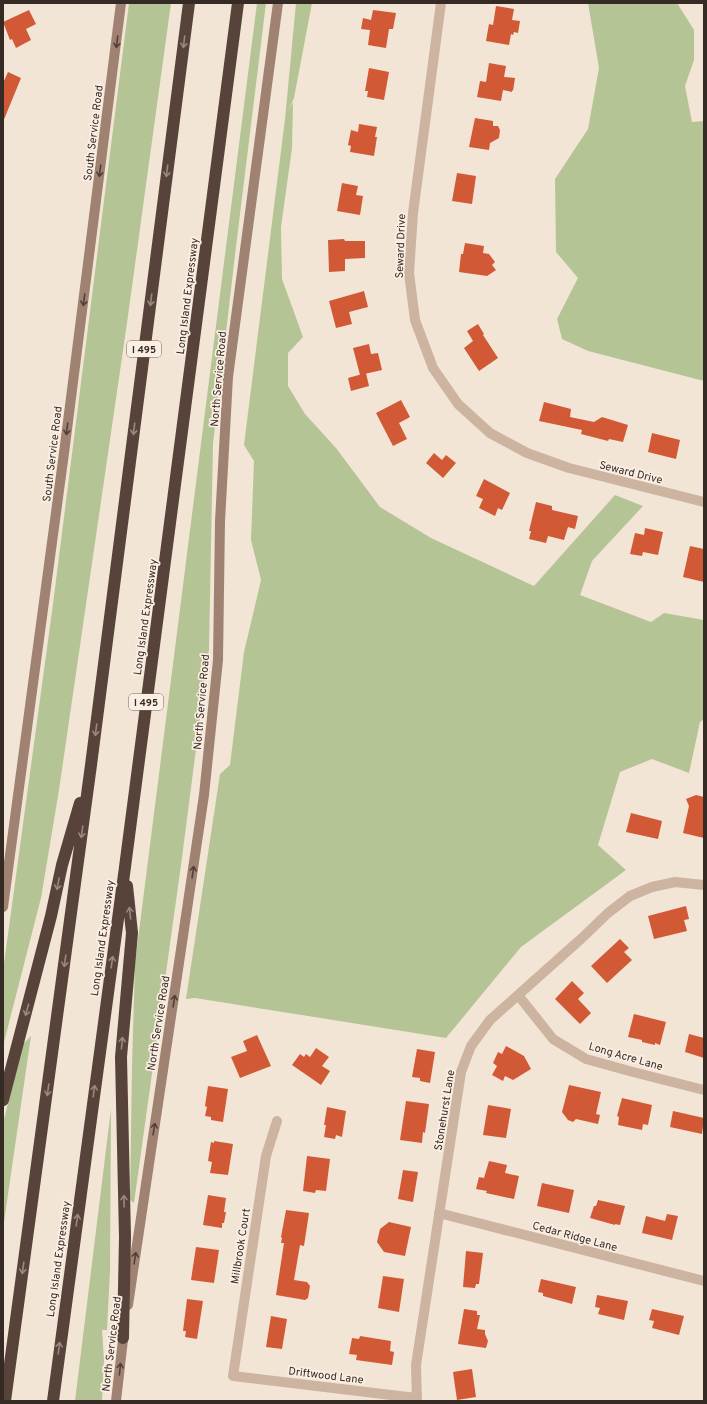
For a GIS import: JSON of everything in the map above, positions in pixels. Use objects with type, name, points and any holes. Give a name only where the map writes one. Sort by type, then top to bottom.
[{"type":"highway","name":"I 495","points":[[5,1401],[91,766],[188,3]]},
{"type":"highway","name":"Long Island Expressway","points":[[54,1401],[57,1366],[125,867],[238,3]]},
{"type":"highway","points":[[3,1100],[46,936],[62,865],[91,766]]},
{"type":"highway","points":[[123,1338],[125,1237],[121,1057],[132,933],[125,867]]},
{"type":"highway","points":[[3,1387],[11,1357]]},
{"type":"main road","name":"South Service Road","points":[[3,907],[63,461],[121,3]]},
{"type":"main road","name":"North Service Road","points":[[116,1401],[123,1338],[204,795],[218,660],[220,521],[228,377],[278,3]]},
{"type":"street","name":"Seward Drive","points":[[441,3],[413,212],[409,273],[415,320],[433,368],[458,404],[490,433],[527,453],[569,468],[704,502]]},
{"type":"street","name":"Stonehurst Lane","points":[[416,1400],[416,1365],[461,1072],[471,1046],[490,1020],[608,913],[630,896],[652,886],[675,882],[704,885]]},
{"type":"street","name":"Long Acre Lane","points":[[518,995],[553,1038],[586,1059],[704,1090]]},
{"type":"street","name":"Millbrook Court","points":[[233,1376],[266,1156],[277,1121]]},
{"type":"street","name":"Cedar Ridge Lane","points":[[439,1214],[704,1281]]},
{"type":"street","name":"Driftwood Lane","points":[[233,1376],[416,1400]]},
{"type":"green space","points":[[129,3],[171,3],[127,323],[59,790],[41,898],[3,1046],[3,971],[53,604]]},
{"type":"green space","points":[[257,3],[266,3],[213,444],[209,649],[181,865],[134,1203],[130,1200],[135,963]]},
{"type":"green space","points":[[296,3],[312,3],[294,98],[288,111],[293,102],[292,148],[281,227],[282,279],[303,337],[288,353],[288,386],[305,414],[336,448],[380,507],[431,538],[534,586],[615,495],[643,506],[592,561],[580,595],[651,622],[664,613],[704,620],[704,719],[700,722],[689,773],[652,759],[620,772],[598,845],[626,870],[521,947],[446,1038],[195,998],[186,999],[220,774],[230,765],[244,652],[261,580],[251,540],[254,461],[244,445],[285,119]]},
{"type":"green space","points":[[588,3],[677,3],[694,30],[694,60],[685,86],[692,122],[704,121],[704,381],[588,351],[562,339],[557,319],[578,278],[556,252],[555,179],[588,129],[599,68]]},
{"type":"green space","points":[[31,1036],[3,1229],[3,1123],[23,1044]]},
{"type":"green space","points":[[111,1109],[110,1271],[107,1330],[102,1330],[104,1360],[102,1401],[75,1401]]},
{"type":"building","points":[[496,6],[514,9],[512,20],[520,21],[518,33],[514,32],[513,35],[511,34],[509,45],[486,41],[489,24],[493,25]]},
{"type":"building","points":[[29,10],[36,24],[26,29],[31,40],[16,48],[12,39],[10,40],[3,22]]},
{"type":"building","points":[[373,10],[396,13],[393,29],[389,29],[386,48],[368,45],[370,30],[361,29],[363,18],[371,20]]},
{"type":"building","points":[[489,63],[506,66],[504,77],[515,78],[513,91],[503,90],[501,101],[477,97],[480,81],[486,82]]},
{"type":"building","points":[[369,68],[389,72],[384,100],[367,97],[368,91],[365,91]]},
{"type":"building","points":[[8,72],[21,78],[3,122],[3,83]]},
{"type":"building","points":[[475,118],[493,121],[493,126],[498,126],[500,130],[499,138],[490,143],[489,150],[469,147]]},
{"type":"building","points":[[359,124],[377,127],[374,156],[350,152],[351,146],[348,145],[351,130],[358,132]]},
{"type":"building","points":[[457,173],[476,176],[472,204],[452,201]]},
{"type":"building","points":[[342,183],[358,186],[356,195],[363,196],[360,215],[337,211]]},
{"type":"building","points":[[344,239],[345,241],[365,241],[365,258],[345,259],[345,271],[329,272],[328,240]]},
{"type":"building","points":[[465,243],[484,246],[483,253],[489,254],[495,262],[492,265],[496,270],[487,276],[459,272],[461,254],[463,254]]},
{"type":"building","points":[[364,291],[368,307],[349,312],[352,324],[336,328],[329,301]]},
{"type":"building","points":[[478,324],[484,334],[483,335],[498,358],[479,371],[464,348],[473,341],[467,331]]},
{"type":"building","points":[[369,344],[371,354],[378,353],[382,370],[360,375],[353,348]]},
{"type":"building","points":[[366,373],[369,386],[351,391],[348,378]]},
{"type":"building","points":[[401,400],[410,417],[399,423],[407,439],[393,446],[376,413]]},
{"type":"building","points":[[544,402],[571,409],[570,417],[594,422],[602,417],[628,425],[623,442],[609,439],[608,441],[581,434],[582,430],[539,421]]},
{"type":"building","points":[[652,433],[680,440],[676,459],[648,452]]},
{"type":"building","points":[[434,453],[442,460],[446,455],[456,463],[443,478],[426,463]]},
{"type":"building","points":[[484,479],[510,493],[502,510],[498,508],[495,516],[479,508],[483,499],[476,496]]},
{"type":"building","points":[[536,502],[552,506],[552,510],[578,516],[575,529],[568,527],[564,540],[548,536],[546,543],[529,539],[531,531],[529,531]]},
{"type":"building","points":[[645,528],[663,532],[658,555],[643,552],[642,556],[630,554],[635,533],[644,535]]},
{"type":"building","points":[[690,546],[704,549],[704,582],[683,577]]},
{"type":"building","points":[[696,795],[704,797],[704,838],[683,833],[689,806],[686,799]]},
{"type":"building","points":[[631,813],[662,821],[658,839],[626,832]]},
{"type":"building","points":[[686,906],[689,919],[684,920],[687,931],[654,939],[648,916]]},
{"type":"building","points":[[620,939],[629,948],[624,952],[632,960],[607,983],[591,966]]},
{"type":"building","points":[[572,981],[584,993],[578,999],[591,1013],[580,1024],[555,999]]},
{"type":"building","points":[[634,1014],[666,1022],[660,1045],[642,1042],[642,1040],[628,1037]]},
{"type":"building","points":[[689,1034],[704,1038],[704,1058],[685,1052]]},
{"type":"building","points":[[257,1035],[271,1066],[240,1078],[231,1057],[247,1051],[243,1041]]},
{"type":"building","points":[[506,1046],[524,1056],[531,1069],[513,1080],[505,1076],[503,1081],[492,1075],[497,1066],[493,1063],[498,1052],[502,1054]]},
{"type":"building","points":[[316,1048],[329,1057],[322,1066],[330,1071],[321,1085],[292,1065],[300,1054],[304,1057],[306,1054],[310,1057]]},
{"type":"building","points":[[417,1049],[435,1052],[430,1083],[420,1081],[420,1078],[412,1077]]},
{"type":"building","points":[[569,1085],[601,1092],[596,1114],[600,1115],[598,1124],[576,1119],[573,1122],[568,1120],[562,1112]]},
{"type":"building","points":[[208,1086],[228,1089],[223,1122],[211,1120],[211,1117],[205,1116]]},
{"type":"building","points":[[622,1098],[652,1105],[648,1125],[643,1124],[642,1130],[618,1125],[619,1117],[617,1116]]},
{"type":"building","points":[[406,1101],[429,1104],[422,1143],[400,1140]]},
{"type":"building","points":[[488,1105],[511,1109],[506,1138],[483,1135]]},
{"type":"building","points":[[327,1107],[346,1111],[342,1137],[336,1135],[335,1139],[324,1137]]},
{"type":"building","points":[[673,1111],[704,1118],[702,1134],[670,1127]]},
{"type":"building","points":[[214,1141],[233,1144],[228,1175],[210,1173],[212,1162],[208,1161],[211,1142],[214,1143]]},
{"type":"building","points":[[307,1156],[330,1159],[326,1191],[316,1190],[315,1193],[303,1191]]},
{"type":"building","points":[[489,1161],[507,1165],[505,1173],[519,1176],[514,1199],[486,1193],[487,1191],[476,1189],[479,1177],[484,1178]]},
{"type":"building","points":[[403,1170],[418,1172],[413,1202],[398,1199]]},
{"type":"building","points":[[542,1183],[574,1190],[569,1213],[537,1206]]},
{"type":"building","points":[[208,1195],[226,1198],[224,1212],[226,1212],[224,1223],[222,1223],[222,1228],[203,1225]]},
{"type":"building","points":[[598,1200],[625,1206],[620,1225],[590,1218],[594,1206],[596,1206]]},
{"type":"building","points":[[286,1210],[309,1213],[304,1246],[300,1245],[294,1280],[307,1282],[310,1286],[308,1298],[305,1300],[276,1295],[284,1243],[281,1243],[281,1237]]},
{"type":"building","points":[[667,1214],[678,1216],[672,1240],[642,1233],[646,1216],[665,1221]]},
{"type":"building","points":[[389,1222],[411,1227],[405,1256],[384,1252],[377,1242],[380,1229]]},
{"type":"building","points":[[196,1247],[219,1250],[214,1283],[191,1280]]},
{"type":"building","points":[[466,1251],[483,1253],[479,1284],[476,1284],[475,1288],[463,1287]]},
{"type":"building","points":[[383,1276],[404,1279],[399,1312],[378,1308]]},
{"type":"building","points":[[541,1279],[576,1287],[572,1304],[543,1296],[543,1293],[538,1292]]},
{"type":"building","points":[[597,1295],[628,1301],[624,1320],[598,1314],[600,1308],[595,1307]]},
{"type":"building","points":[[187,1299],[203,1301],[197,1339],[185,1337],[186,1331],[183,1331]]},
{"type":"building","points":[[464,1309],[477,1311],[477,1315],[480,1315],[477,1329],[485,1330],[488,1341],[486,1348],[458,1344]]},
{"type":"building","points":[[652,1309],[684,1316],[679,1335],[652,1328],[654,1321],[649,1320]]},
{"type":"building","points":[[271,1316],[287,1319],[282,1349],[266,1347]]},
{"type":"building","points":[[360,1336],[391,1341],[390,1351],[394,1352],[392,1365],[356,1360],[357,1355],[349,1354],[352,1338],[359,1339]]},
{"type":"building","points":[[472,1369],[476,1397],[457,1400],[453,1372]]}]
